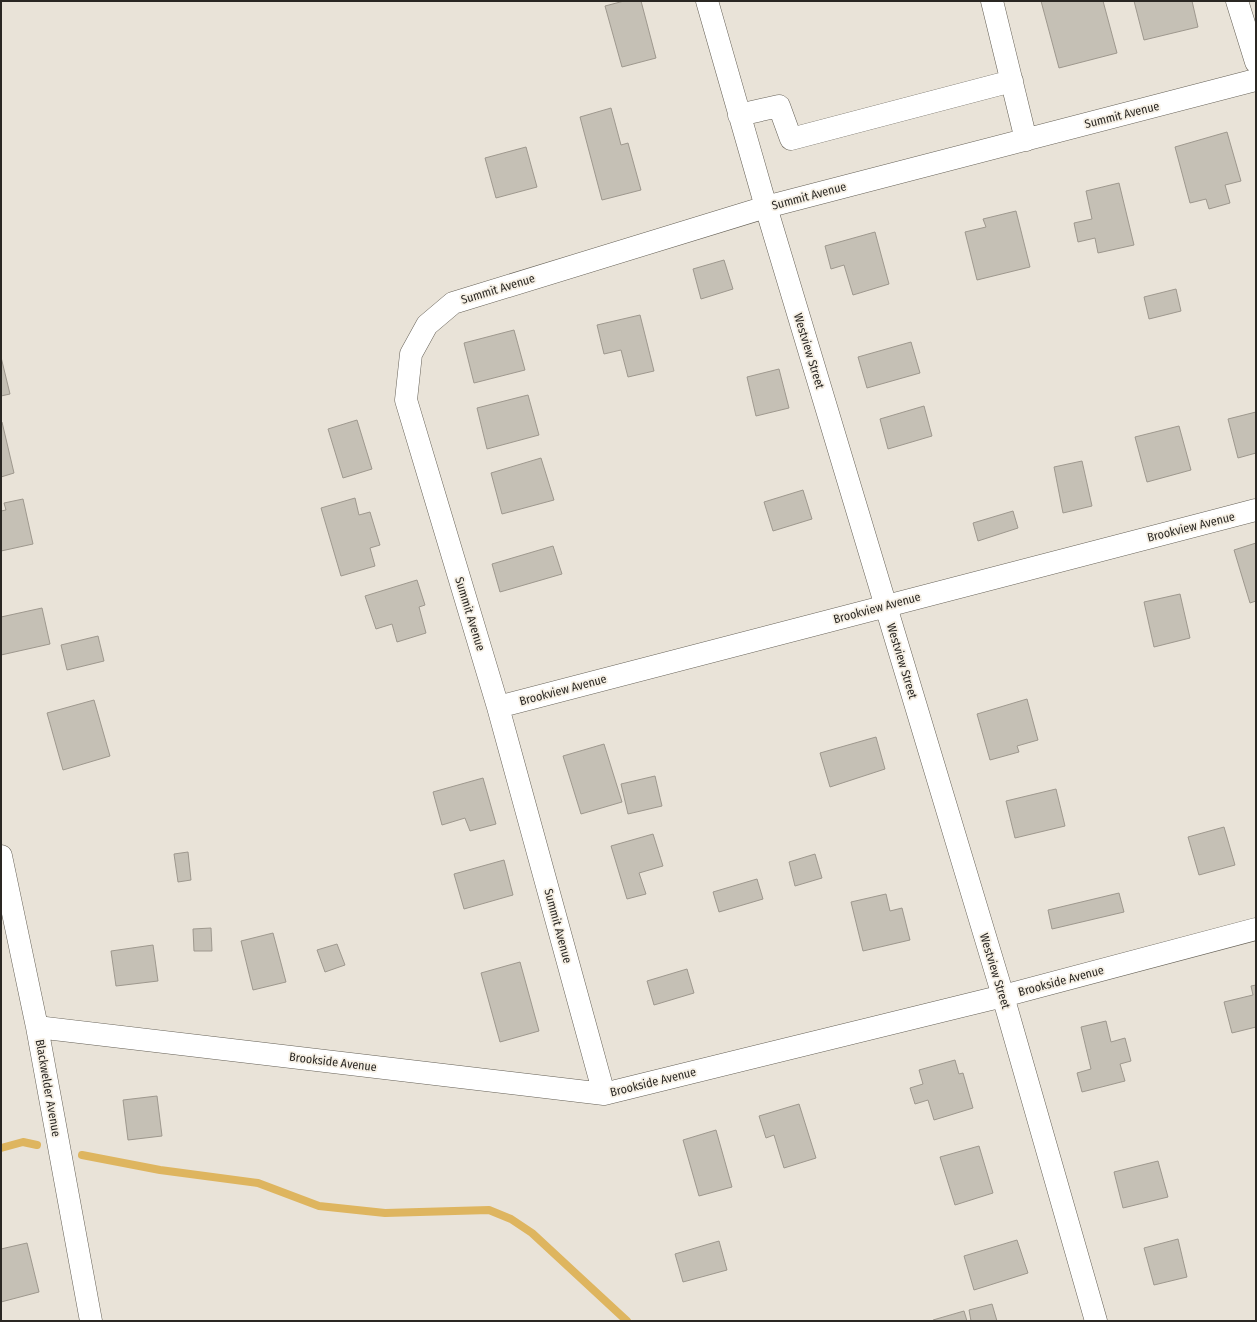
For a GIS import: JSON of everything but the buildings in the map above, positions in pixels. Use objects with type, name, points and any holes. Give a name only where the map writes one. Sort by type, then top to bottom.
[{"type":"street","name":"Westview Street","points":[[707,1],[766,207],[1003,996],[1096,1321]]},
{"type":"street","points":[[992,1],[1026,140]]},
{"type":"street","points":[[1237,1],[1256,62]]},
{"type":"street","name":"Summit Avenue","points":[[604,1094],[498,707],[406,400],[411,354],[427,326],[453,303],[766,207],[1256,80]]},
{"type":"street","points":[[739,115],[779,106],[791,139],[1012,81]]},
{"type":"street","name":"Brookview Avenue","points":[[498,707],[1256,510]]},
{"type":"street","name":"Blackwelder Avenue","points":[[1,856],[37,1027],[91,1321]]},
{"type":"street","name":"Brookside Avenue","points":[[37,1027],[604,1094],[1003,996],[1256,929]]},
{"type":"waterway","points":[[1,1148],[23,1142],[37,1145]]},
{"type":"waterway","points":[[82,1155],[160,1170],[258,1183],[319,1206],[385,1213],[489,1210],[511,1219],[532,1233],[627,1321]]}]
